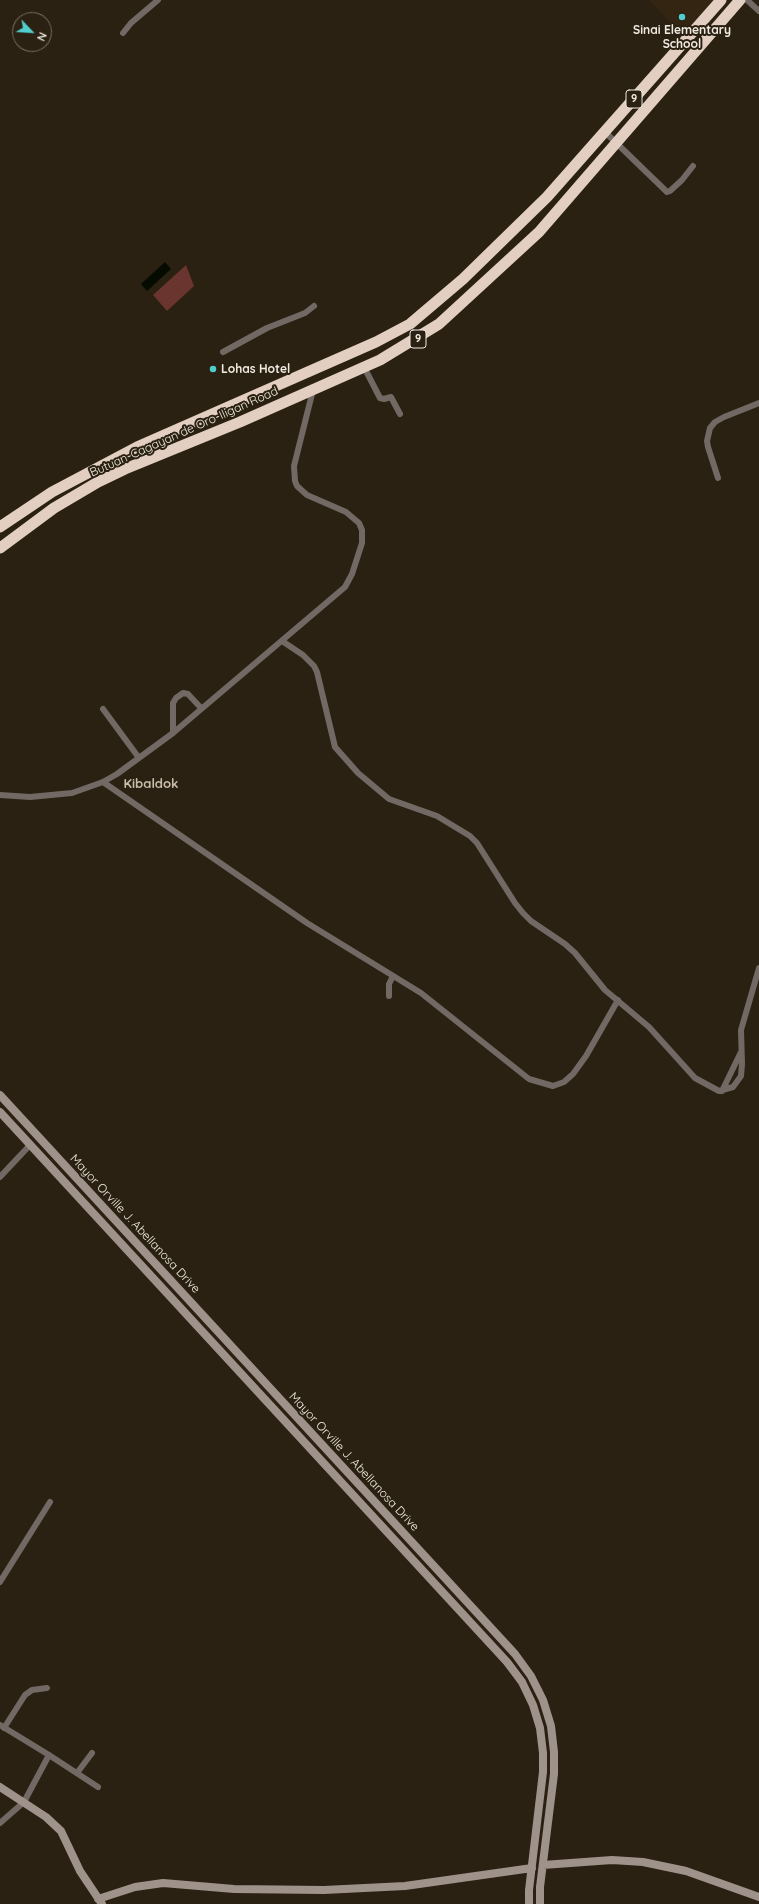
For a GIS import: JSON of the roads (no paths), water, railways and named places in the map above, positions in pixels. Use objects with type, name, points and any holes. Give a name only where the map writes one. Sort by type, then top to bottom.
[{"type":"highway","name":"Butuan-Cagayan de Oro-Iligan Road","points":[[0,527],[52,492],[136,447],[376,342],[410,324],[463,279],[517,228],[605,132],[721,0]]},
{"type":"highway","name":"Butuan-Cagayan de Oro-Iligan Road","points":[[0,548],[42,516],[98,482],[125,469],[240,422],[364,367],[422,337],[439,324],[530,242],[617,144],[740,0]]},
{"type":"highway","points":[[410,324],[422,337]]},
{"type":"main road","name":"Mayor Orville J. Abellanosa Drive","points":[[0,1096],[515,1654],[531,1676],[543,1700],[551,1726],[554,1752],[554,1774],[540,1904]]},
{"type":"main road","name":"Mayor Orville J. Abellanosa Drive","points":[[0,1112],[507,1662],[522,1682],[533,1705],[540,1728],[543,1753],[543,1772],[529,1904]]},
{"type":"main road","points":[[543,1753],[554,1752]]},
{"type":"main road","points":[[0,1787],[50,1820],[62,1831],[80,1871],[100,1902],[135,1887],[163,1883],[234,1889],[324,1890],[405,1886],[532,1868]]},
{"type":"main road","points":[[543,1865],[612,1860],[643,1862],[686,1871],[759,1897]]},
{"type":"street","points":[[123,33],[131,23],[158,0]]},
{"type":"street","points":[[747,0],[759,11]]},
{"type":"street","points":[[605,132],[667,192],[682,180],[693,166]]},
{"type":"street","points":[[223,352],[267,328],[305,313],[314,306]]},
{"type":"street","points":[[364,367],[380,398],[384,399],[391,397],[400,414]]},
{"type":"street","points":[[0,795],[30,797],[51,796],[72,793],[103,782],[140,758],[173,733],[345,587],[352,574],[362,543],[362,530],[354,518],[340,509],[306,495],[297,486],[296,481],[294,466],[314,388]]},
{"type":"street","points":[[718,478],[707,441],[710,428],[715,422],[724,417],[759,404]]},
{"type":"street","points":[[282,641],[314,666],[317,672],[335,747],[358,773],[389,799],[437,816],[470,836],[477,843],[523,913],[538,926],[570,947],[588,967],[605,990],[649,1027],[694,1078],[722,1091],[733,1087],[738,1081],[742,1069],[741,1030],[759,968]]},
{"type":"street","points":[[173,733],[172,703],[176,698],[182,694],[188,694],[201,708]]},
{"type":"street","points":[[103,709],[140,758]]},
{"type":"street","points":[[103,782],[307,923],[437,1005],[522,1075],[536,1082],[553,1086],[564,1082],[573,1074],[586,1056],[618,1000]]},
{"type":"street","points":[[389,996],[389,984],[393,976]]},
{"type":"street","points":[[722,1091],[741,1052]]},
{"type":"street","points":[[0,1177],[30,1145]]},
{"type":"street","points":[[0,1582],[50,1502]]},
{"type":"street","points":[[47,1688],[32,1690],[25,1695],[2,1726],[49,1754],[98,1787]]},
{"type":"street","points":[[77,1773],[92,1753]]},
{"type":"street","points":[[0,1823],[24,1802],[49,1754]]},
{"type":"place","name":"Sinai Elementary School","points":[[682,17]]},
{"type":"place","name":"Lohas Hotel","points":[[213,369]]},
{"type":"district","name":"Kibaldok","points":[[151,784]]}]
